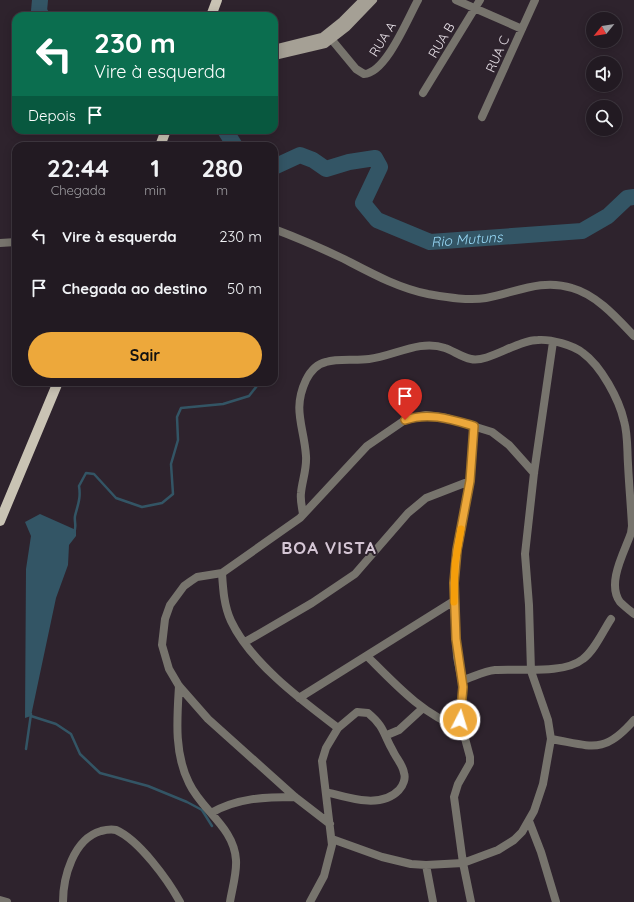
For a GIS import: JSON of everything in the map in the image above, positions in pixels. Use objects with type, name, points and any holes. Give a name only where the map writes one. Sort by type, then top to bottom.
[{"type":"main road","points":[[212,12],[217,0]]},
{"type":"main road","points":[[0,521],[56,386]]},
{"type":"street","points":[[278,51],[322,37],[342,21],[363,0]]},
{"type":"street","points":[[278,52],[316,47],[332,40],[374,0]]},
{"type":"street","name":"RUA A","points":[[332,40],[356,68],[364,74],[368,74],[380,65],[418,0]]},
{"type":"street","points":[[456,0],[522,29]]},
{"type":"street","name":"RUA B","points":[[423,93],[480,0]]},
{"type":"street","name":"RUA C","points":[[482,117],[535,0]]},
{"type":"street","points":[[278,231],[324,250],[391,282],[428,294],[476,299],[486,298],[519,288],[535,286],[562,286],[572,288],[600,303],[634,336]]},
{"type":"street","points":[[0,243],[12,242]]},
{"type":"street","points":[[303,514],[301,494],[306,456],[298,417],[298,403],[301,391],[309,375],[319,365],[329,361],[357,361],[372,359],[424,346],[445,347],[463,356],[475,359],[486,358],[526,341],[541,340],[577,349],[590,360],[611,389],[624,421],[627,438],[632,526],[631,533],[619,566],[615,590],[620,602],[634,614]]},
{"type":"street","points":[[332,840],[382,857],[426,865],[463,863],[484,856],[507,845],[522,832],[529,822],[543,784],[551,739],[548,720],[531,671],[529,605],[525,554],[534,473],[553,342]]},
{"type":"street","points":[[330,824],[294,797],[208,719],[178,686],[169,669],[162,645],[165,619],[170,605],[184,586],[197,577],[222,573],[303,514],[367,446],[405,420],[426,415],[447,418],[492,432],[499,436],[534,473]]},
{"type":"street","points":[[471,902],[463,863],[454,797],[458,784],[470,763],[470,757],[461,728],[460,709],[463,680],[457,657],[454,601],[457,550],[470,481],[474,426]]},
{"type":"street","points":[[245,642],[312,603],[355,574],[408,513],[426,498],[470,481]]},
{"type":"street","points":[[222,573],[223,592],[227,612],[245,642],[265,665],[299,698],[338,728]]},
{"type":"street","points":[[299,698],[454,601]]},
{"type":"street","points":[[463,680],[494,670],[531,671],[565,666],[582,660],[611,619]]},
{"type":"street","points":[[367,656],[423,708],[441,721],[461,728]]},
{"type":"street","points":[[178,686],[177,723],[180,758],[184,772],[194,793],[210,814],[230,836],[235,850],[236,861],[230,902]]},
{"type":"street","points":[[387,735],[399,730],[423,708]]},
{"type":"street","points":[[310,902],[324,876],[330,858],[332,840],[322,762],[326,748],[338,728],[353,714],[365,712],[375,719],[387,735],[392,749],[404,771],[404,780],[399,790],[391,796],[372,801],[352,799],[326,792]]},
{"type":"street","points":[[551,739],[591,746],[600,746],[619,736],[634,720]]},
{"type":"street","points":[[210,814],[234,802],[249,799],[294,797]]},
{"type":"street","points":[[529,822],[541,852],[556,902]]},
{"type":"street","points":[[63,902],[65,880],[74,855],[92,835],[97,832],[111,830],[121,833],[159,870],[180,902]]},
{"type":"street","points":[[426,865],[433,902]]},
{"type":"street","points":[[0,900],[7,902]]},
{"type":"water","points":[[40,514],[76,530],[76,536],[69,545],[68,565],[56,598],[31,716],[25,718],[26,569],[31,536],[25,522]]},
{"type":"waterway","name":"Rio Mutuns","points":[[40,0],[40,12]]},
{"type":"waterway","name":"Rio Mutuns","points":[[228,134],[232,142]]},
{"type":"waterway","name":"Rio Mutuns","points":[[278,165],[300,155],[313,160],[326,169],[349,162],[375,158],[380,167],[363,203],[377,220],[430,242],[582,231],[608,216],[627,198],[634,197]]},
{"type":"waterway","points":[[74,532],[75,516],[80,490],[79,486],[86,473],[94,474],[116,498],[142,507],[162,503],[173,494],[171,464],[178,440],[177,417],[181,408],[223,404],[249,396],[257,386]]},
{"type":"waterway","points":[[26,749],[31,714]]},
{"type":"waterway","points":[[31,716],[56,724],[71,734],[80,754],[100,773],[148,786],[187,802],[202,810],[212,826]]},
{"type":"slow traffic","points":[[454,602],[455,564],[461,529]]},
{"type":"district","name":"BOA VISTA","points":[[329,547]]},
{"type":"route","points":[[405,420],[426,415],[447,418],[474,426],[470,481],[467,504],[457,550],[454,583],[457,657],[463,680],[460,720]]}]
